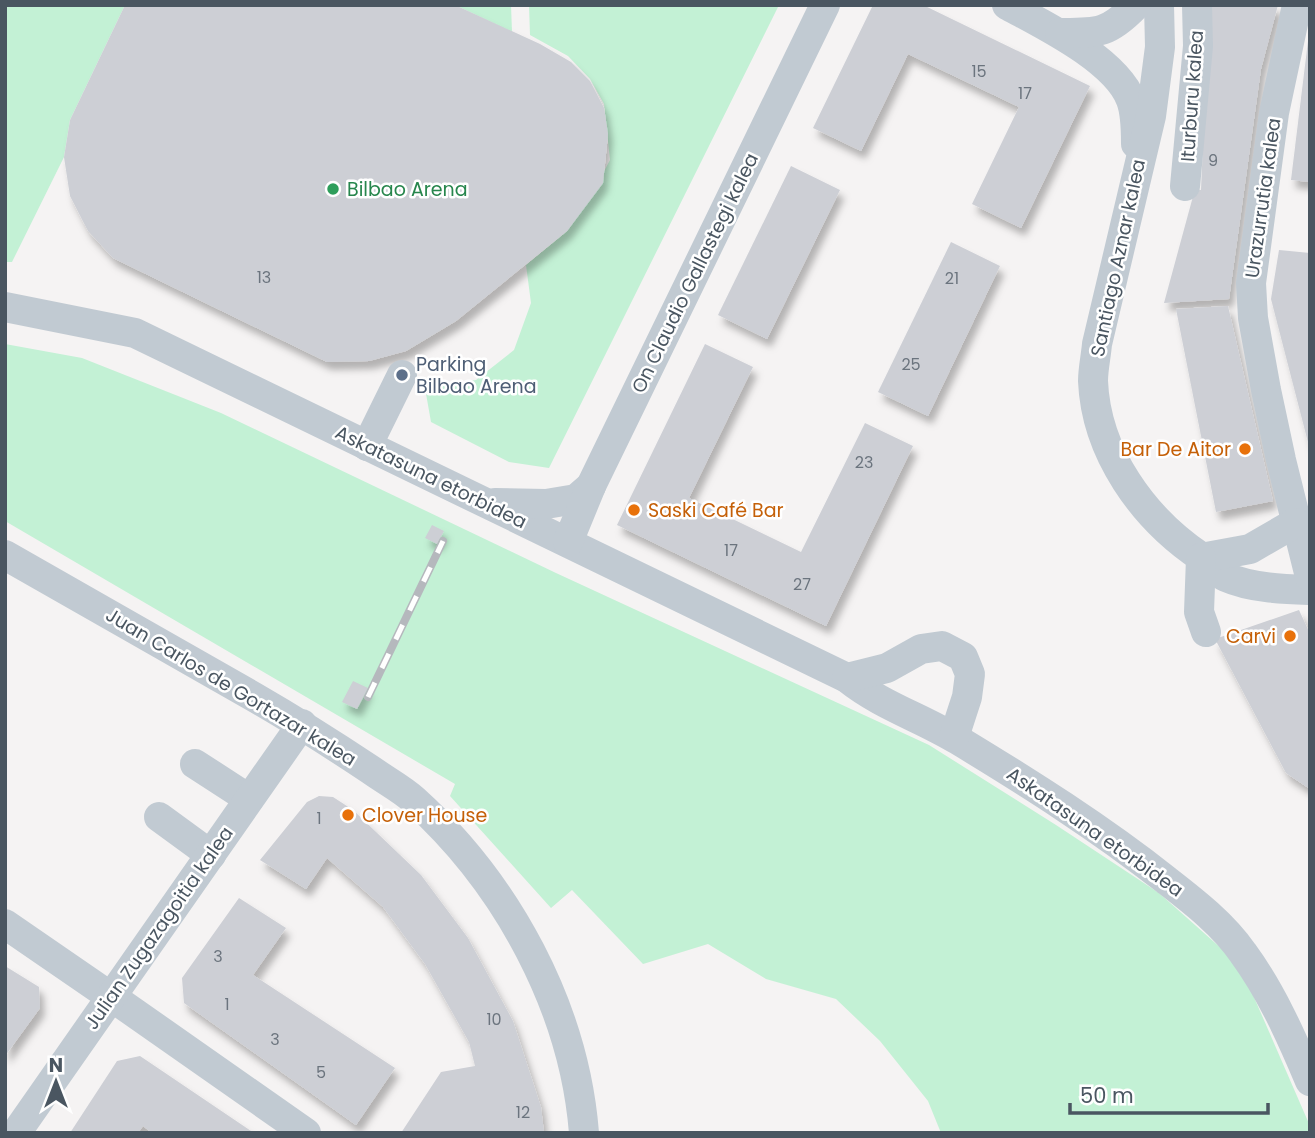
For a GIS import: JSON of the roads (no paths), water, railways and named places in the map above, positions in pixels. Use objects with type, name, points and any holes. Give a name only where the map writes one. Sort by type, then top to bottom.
[{"type":"street","name":"On Claudio Gallastegi kalea","points":[[568,542],[591,486],[825,5]]},
{"type":"street","points":[[1007,5],[1060,33],[1121,80],[1132,101],[1137,168]]},
{"type":"street","points":[[1060,33],[1096,33],[1119,22],[1136,5]]},
{"type":"street","name":"Santiago Aznar kalea","points":[[1159,5],[1160,47],[1151,117],[1097,344],[1093,379],[1096,410],[1108,450],[1126,481],[1156,518],[1186,548],[1225,576],[1276,589],[1310,590]]},
{"type":"street","name":"Iturburu kalea","points":[[1185,186],[1198,46],[1197,5]]},
{"type":"street","name":"Urazurrutia kalea","points":[[1297,5],[1274,113],[1251,283],[1257,342],[1306,566]]},
{"type":"street","name":"Askatasuna etorbidea","points":[[5,307],[135,333],[847,678],[868,695],[954,737],[1038,789],[1127,850],[1200,906],[1243,952],[1273,1003],[1310,1081]]},
{"type":"street","points":[[367,446],[402,375]]},
{"type":"street","points":[[485,503],[546,504],[576,499],[591,486]]},
{"type":"street","points":[[1206,632],[1199,612],[1201,558],[1250,549],[1295,523]]},
{"type":"street","name":"Juan Carlos de Gortazar kalea","points":[[5,555],[302,724],[412,798],[452,837],[491,886],[527,943],[559,1018],[573,1062],[584,1133]]},
{"type":"street","points":[[847,678],[887,668],[920,649],[942,646],[963,657],[970,674],[967,698],[954,737]]},
{"type":"street","name":"Julian Zugazagoitia kalea","points":[[16,1133],[302,724]]},
{"type":"street","points":[[195,764],[249,799]]},
{"type":"street","points":[[159,817],[211,855]]},
{"type":"street","points":[[5,924],[306,1133]]},
{"type":"railway","points":[[368,697],[443,541]]},
{"type":"place","name":"Bilbao Arena","points":[[333,189]]},
{"type":"place","name":"Parking Bilbao Arena","points":[[402,375]]},
{"type":"place","name":"Bar De Aitor","points":[[1245,449]]},
{"type":"place","name":"Saski Café Bar","points":[[634,510]]},
{"type":"place","name":"Carvi","points":[[1290,636]]},
{"type":"place","name":"Clover House","points":[[348,815]]}]
